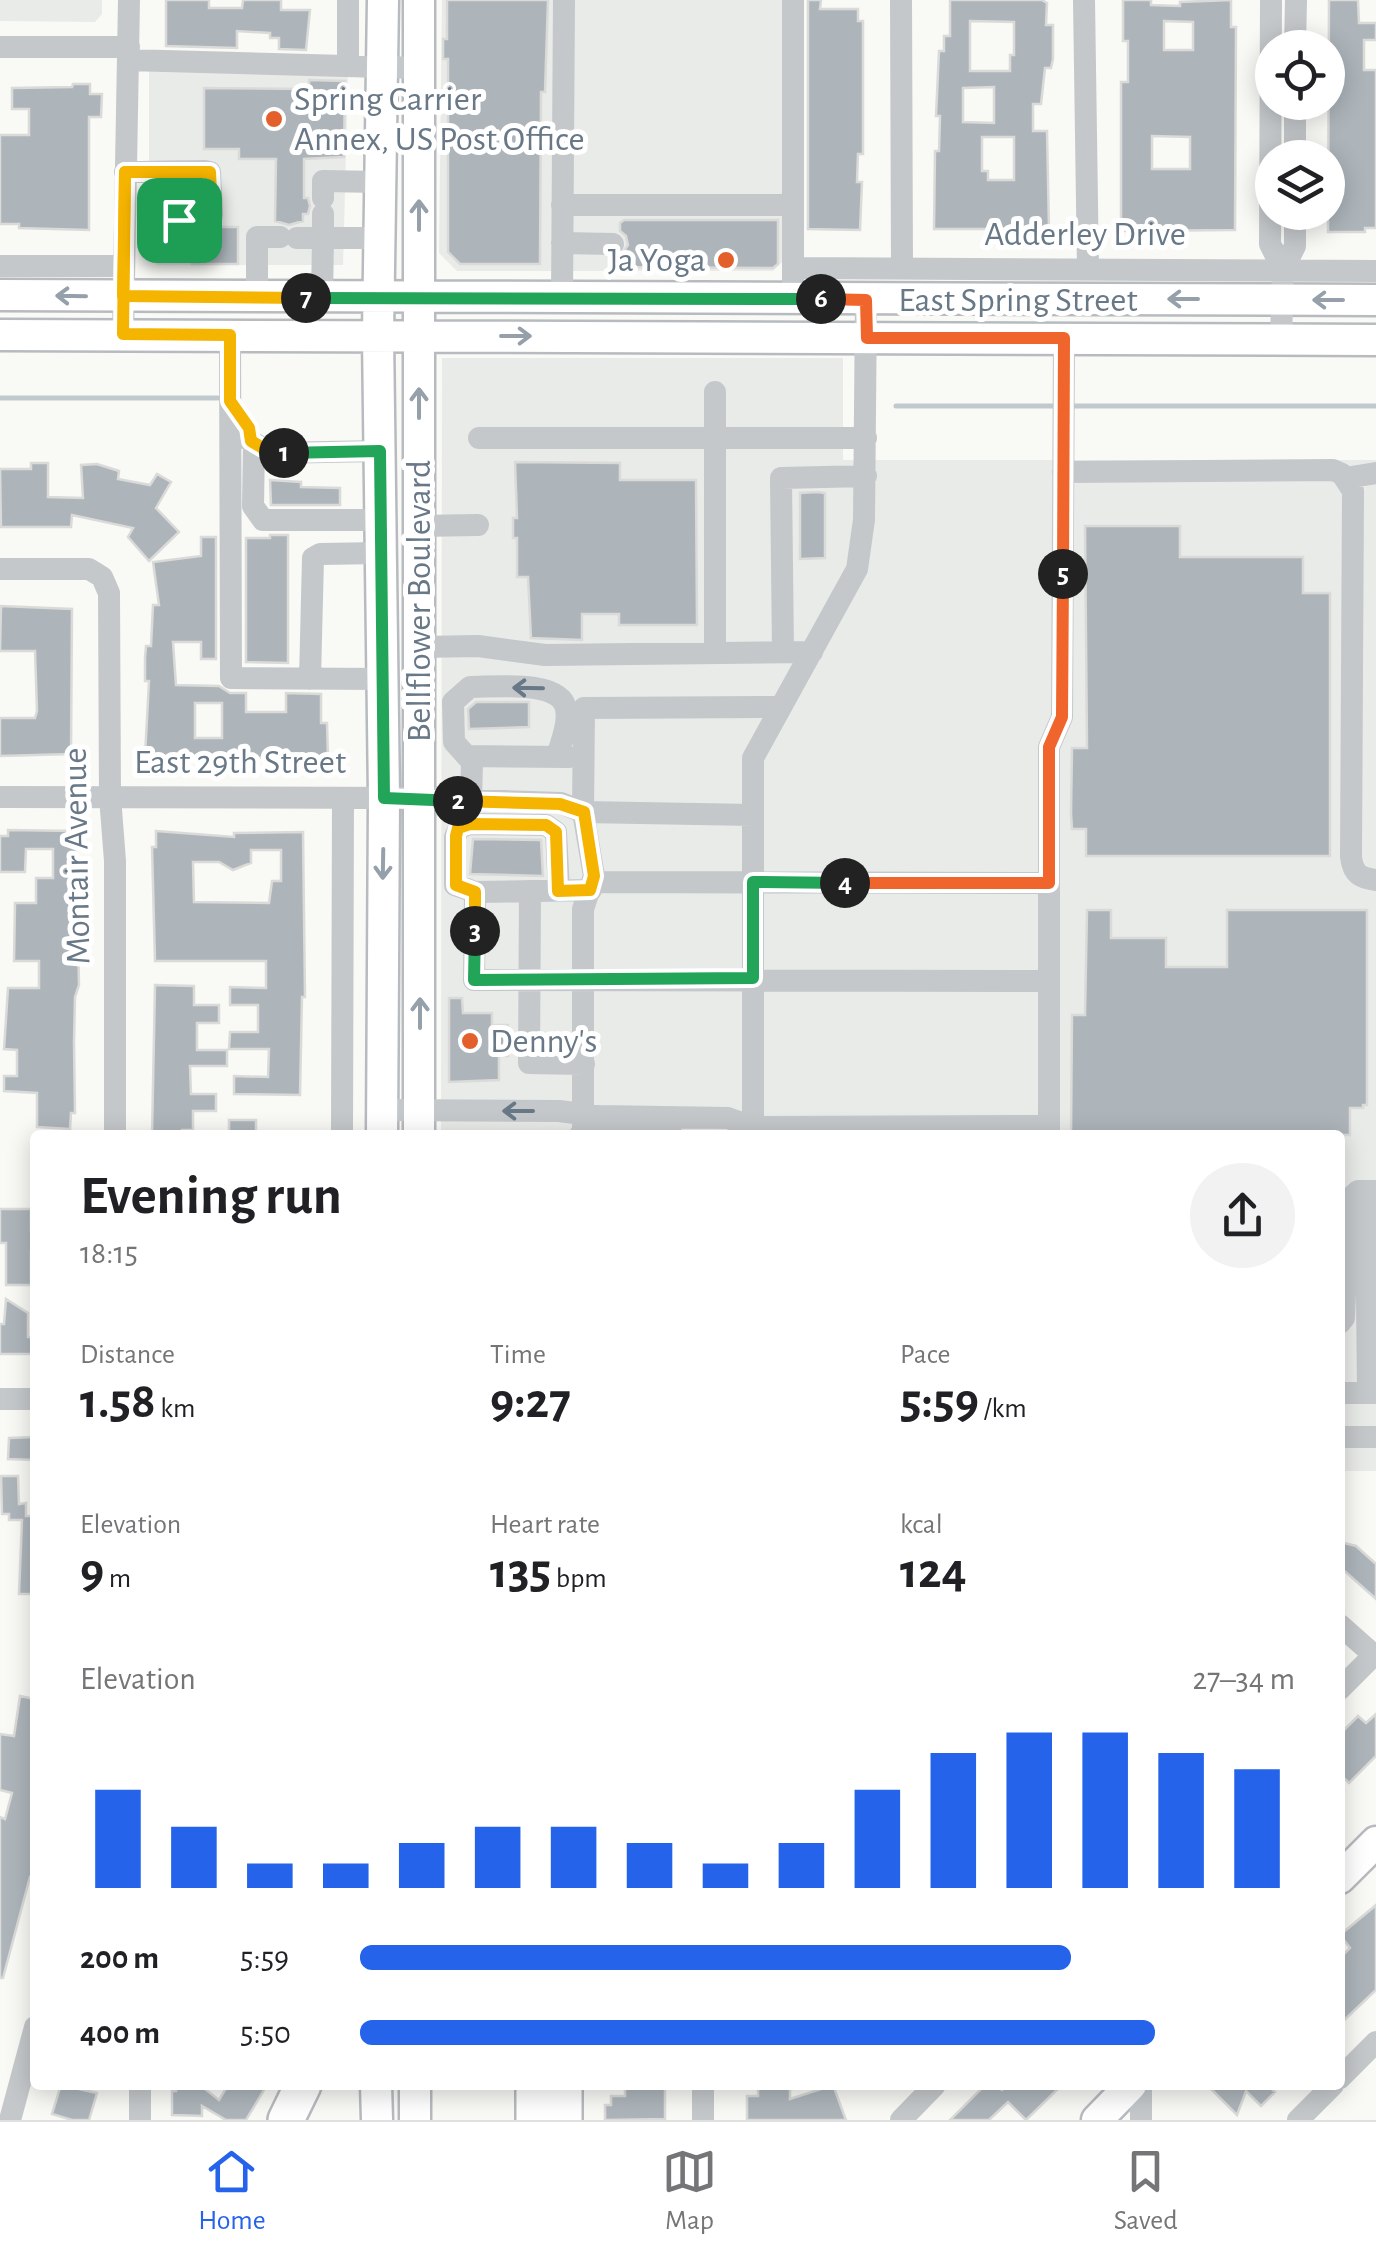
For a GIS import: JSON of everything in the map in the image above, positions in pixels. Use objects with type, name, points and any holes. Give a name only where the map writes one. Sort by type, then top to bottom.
[{"type":"highway","points":[[286,2120],[301,2090]]},
{"type":"highway","points":[[534,2090],[534,2120]]},
{"type":"highway","points":[[564,2090],[564,2120]]},
{"type":"main road","name":"Bellflower Boulevard","points":[[383,0],[378,298],[383,1127]]},
{"type":"main road","name":"Bellflower Boulevard","points":[[418,0],[420,1123]]},
{"type":"main road","name":"East Spring Street","points":[[0,296],[122,282],[256,298],[562,298],[793,283],[866,300],[1282,285],[1376,300]]},
{"type":"main road","name":"East Spring Street","points":[[0,336],[867,338],[1064,353],[1282,339],[1376,340]]},
{"type":"main road","points":[[1345,1873],[1376,1842]]},
{"type":"main road","points":[[376,2090],[377,2120]]},
{"type":"main road","points":[[414,2090],[414,2120]]},
{"type":"main road","points":[[1096,2120],[1126,2090]]},
{"type":"street","points":[[123,334],[129,0]]},
{"type":"street","points":[[348,0],[348,65]]},
{"type":"street","points":[[562,298],[564,0]]},
{"type":"street","points":[[793,0],[793,283]]},
{"type":"street","points":[[900,0],[902,268]]},
{"type":"street","points":[[1084,0],[1088,269]]},
{"type":"street","points":[[1271,0],[1270,244],[1282,285],[1282,339]]},
{"type":"street","points":[[1295,30],[1296,0]]},
{"type":"street","points":[[0,46],[418,68]]},
{"type":"street","points":[[125,172],[169,172]]},
{"type":"street","points":[[322,298],[323,181],[380,182]]},
{"type":"street","points":[[562,205],[793,205]]},
{"type":"street","points":[[256,298],[257,237],[289,237],[323,217]]},
{"type":"street","points":[[323,217],[379,238]]},
{"type":"street","points":[[1282,285],[1294,246],[1294,230]]},
{"type":"street","points":[[562,243],[613,244]]},
{"type":"street","name":"East Spring Street","points":[[0,266],[122,282]]},
{"type":"street","name":"Adderley Drive","points":[[793,283],[902,268],[1088,269],[1282,285],[1376,271]]},
{"type":"street","points":[[746,1130],[753,978],[753,758],[857,569],[864,531],[866,476],[866,300]]},
{"type":"street","points":[[230,335],[231,678],[382,679]]},
{"type":"street","points":[[1048,1130],[1049,747],[1062,717],[1064,353]]},
{"type":"street","points":[[714,392],[715,653]]},
{"type":"street","points":[[230,412],[241,437],[271,453],[380,451]]},
{"type":"street","points":[[478,438],[866,438]]},
{"type":"street","points":[[252,442],[254,506],[263,520],[380,520]]},
{"type":"street","points":[[1064,472],[1334,470],[1345,478],[1353,491],[1351,858],[1356,873],[1376,880]]},
{"type":"street","points":[[1345,478],[1376,473]]},
{"type":"street","points":[[783,652],[781,478],[866,476]]},
{"type":"street","points":[[419,526],[478,526]]},
{"type":"street","points":[[310,679],[313,558],[320,554],[381,553]]},
{"type":"street","name":"Montair Avenue","points":[[0,569],[89,570],[102,577],[109,593],[110,796],[116,861],[114,1130]]},
{"type":"street","points":[[420,647],[478,646],[544,655],[812,652]]},
{"type":"street","points":[[471,802],[472,762],[454,742],[453,702],[470,687],[548,689],[561,697],[566,722],[557,757]]},
{"type":"street","points":[[582,1130],[584,909],[592,886],[584,812],[584,708],[781,707]]},
{"type":"street","points":[[467,756],[584,757]]},
{"type":"street","name":"East 29th Street","points":[[0,797],[420,798],[560,804],[584,812],[753,816]]},
{"type":"street","points":[[342,1130],[343,798]]},
{"type":"street","points":[[558,891],[556,832],[546,825],[470,824],[458,828],[456,885],[475,892],[558,891],[592,886],[753,882],[1049,883]]},
{"type":"street","points":[[530,891],[528,1063],[584,1064]]},
{"type":"street","points":[[475,892],[474,980],[1049,981]]},
{"type":"street","points":[[383,1127],[558,1111],[582,1130],[728,1118],[743,1130]]},
{"type":"street","points":[[1345,1298],[1350,1199],[1352,1193],[1371,1191],[1372,1393],[1345,1394]]},
{"type":"street","points":[[0,1399],[30,1398]]},
{"type":"street","points":[[1345,1437],[1376,1437]]},
{"type":"street","points":[[1345,1629],[1375,1655],[1345,1684]]},
{"type":"street","points":[[1345,2073],[1376,2042]]},
{"type":"street","points":[[10,2120],[30,2046]]},
{"type":"street","points":[[140,2090],[140,2120]]},
{"type":"street","points":[[703,2120],[704,2090]]},
{"type":"street","points":[[901,2120],[930,2090]]},
{"type":"street","points":[[1141,2090],[1141,2120]]},
{"type":"street","points":[[1298,2120],[1328,2090]]},
{"type":"shaded area","points":[[0,0],[102,0],[102,14],[95,22],[0,21]]},
{"type":"shaded area","points":[[442,0],[799,0],[799,245],[773,271],[457,271],[439,253]]},
{"type":"shaded area","points":[[149,54],[348,76],[343,265],[157,265],[149,256]]},
{"type":"shaded area","points":[[442,358],[843,358],[843,460],[1376,460],[1376,1471],[1345,1471],[1345,1130],[441,1130]]},
{"type":"building","points":[[166,0],[209,0],[209,8],[242,8],[243,0],[281,0],[281,10],[310,10],[306,50],[279,49],[279,38],[270,38],[270,33],[237,31],[237,48],[166,46]]},
{"type":"building","points":[[447,0],[548,0],[545,92],[541,92],[540,264],[460,264],[448,252],[448,59],[443,59]]},
{"type":"building","points":[[808,0],[821,0],[820,9],[858,9],[858,21],[863,21],[863,154],[858,154],[857,182],[862,182],[860,230],[808,229]]},
{"type":"building","points":[[950,0],[1047,3],[1046,25],[1053,25],[1053,59],[1051,68],[1045,68],[1041,104],[1033,104],[1033,131],[1047,131],[1049,229],[934,229],[939,51],[944,51],[944,36],[950,36]],"holes":[[[970,21],[1014,22],[1010,71],[970,71]],[[994,87],[994,123],[963,122],[963,88]],[[982,137],[1014,137],[1014,180],[988,180],[988,171],[982,171]]]},
{"type":"building","points":[[1123,0],[1180,6],[1180,2],[1231,0],[1231,27],[1236,27],[1235,230],[1121,231],[1121,82],[1128,82],[1128,41],[1123,41]],"holes":[[[1164,21],[1193,22],[1193,50],[1164,50]],[[1152,136],[1190,137],[1190,169],[1152,169]]]},
{"type":"building","points":[[1329,0],[1358,0],[1359,23],[1376,23],[1376,40],[1364,40],[1364,70],[1376,70],[1376,228],[1365,228],[1365,232],[1328,232],[1345,230],[1345,140],[1328,140],[1328,120],[1345,120],[1345,30],[1329,30]]},
{"type":"building","name":"Spring Carrier Annex, US Post Office","points":[[309,80],[345,81],[344,157],[304,159],[304,198],[308,198],[310,206],[303,221],[289,225],[275,221],[276,159],[239,159],[239,149],[204,149],[204,88],[309,89]]},
{"type":"building","points":[[90,84],[90,94],[102,94],[101,117],[89,117],[89,230],[0,224],[0,135],[29,135],[29,109],[12,109],[12,88]]},
{"type":"building","points":[[624,220],[778,220],[778,264],[773,268],[619,267],[628,245],[620,231]]},
{"type":"building","points":[[238,227],[238,264],[192,264],[192,232]]},
{"type":"building","points":[[515,462],[620,463],[620,480],[696,480],[697,625],[619,625],[619,614],[582,614],[582,640],[531,638],[528,577],[517,577],[517,538],[513,538],[513,518],[517,518]]},
{"type":"building","points":[[31,463],[48,463],[48,497],[83,498],[81,465],[97,464],[119,471],[118,479],[150,485],[157,474],[171,482],[156,508],[179,532],[149,561],[128,537],[133,528],[72,515],[71,527],[1,527],[0,469],[31,469]]},
{"type":"building","points":[[270,480],[301,482],[301,487],[340,488],[340,505],[271,505]]},
{"type":"building","points":[[800,493],[825,493],[825,558],[800,559]]},
{"type":"building","points":[[1085,526],[1180,526],[1180,557],[1303,557],[1303,593],[1330,593],[1330,856],[1086,856],[1086,829],[1072,829],[1071,813],[1072,748],[1087,748]]},
{"type":"building","points":[[288,535],[288,663],[246,662],[246,538]]},
{"type":"building","points":[[201,537],[216,537],[216,659],[201,659],[201,642],[173,642],[176,685],[219,686],[230,693],[246,693],[246,712],[286,712],[286,693],[321,694],[321,723],[327,723],[328,759],[145,756],[149,681],[145,681],[146,646],[151,646],[153,605],[159,605],[153,562],[201,556]],"holes":[[[195,703],[222,703],[222,738],[195,738]]]},
{"type":"building","points":[[1,606],[72,609],[71,754],[0,756],[0,718],[35,718],[37,711],[35,651],[0,651]]},
{"type":"building","points":[[476,702],[529,702],[529,727],[469,729],[468,709]]},
{"type":"building","points":[[8,830],[76,831],[79,985],[75,997],[75,1113],[71,1113],[70,1129],[37,1127],[37,1093],[4,1091],[4,1076],[17,1076],[17,1050],[4,1049],[8,988],[39,988],[39,961],[14,961],[15,903],[36,903],[36,878],[53,878],[53,849],[26,849],[25,872],[0,872],[0,836],[8,836]]},
{"type":"building","points":[[156,831],[234,837],[234,833],[303,832],[305,997],[300,1095],[234,1094],[234,1076],[268,1077],[269,1049],[229,1049],[230,1032],[258,1032],[258,1005],[230,1005],[230,987],[266,988],[266,961],[155,961],[152,847],[156,847]],"holes":[[[251,850],[281,850],[281,881],[272,881],[269,903],[194,902],[193,862],[219,862],[233,870],[251,863]]]},
{"type":"building","points":[[473,839],[541,840],[543,876],[470,874]]},
{"type":"building","points":[[1087,910],[1111,910],[1111,938],[1166,938],[1166,967],[1227,967],[1227,910],[1367,910],[1367,1105],[1350,1108],[1350,1135],[1345,1135],[1345,1130],[1071,1130],[1072,1015],[1085,1015]]},
{"type":"building","points":[[155,985],[194,986],[194,1005],[219,1005],[219,1023],[197,1023],[197,1050],[227,1050],[227,1066],[190,1066],[191,1094],[216,1094],[216,1111],[193,1111],[193,1130],[152,1130]]},
{"type":"building","name":"Denny's","points":[[449,998],[462,998],[463,1013],[492,1013],[492,1025],[508,1025],[508,1056],[499,1056],[499,1080],[449,1082]]},
{"type":"building","points":[[229,1120],[256,1120],[256,1130],[229,1130]]},
{"type":"building","points":[[0,1209],[30,1209],[30,1285],[6,1285],[6,1243],[0,1243]]},
{"type":"building","points":[[6,1299],[28,1313],[30,1354],[0,1354],[0,1324],[4,1324]]},
{"type":"building","points":[[30,1437],[30,1460],[8,1459],[9,1438]]},
{"type":"building","points":[[1,1476],[18,1476],[19,1504],[26,1503],[26,1516],[30,1516],[30,1594],[19,1594],[22,1520],[9,1520],[9,1514],[2,1514]]},
{"type":"building","points":[[1345,1543],[1356,1546],[1376,1564],[1376,1599],[1345,1571]]},
{"type":"building","points":[[20,1696],[30,1698],[30,1877],[0,1978],[0,1817],[5,1819],[12,1793],[0,1790],[0,1734],[14,1736]]},
{"type":"building","points":[[1376,1714],[1376,1756],[1349,1783],[1345,1779],[1345,1729],[1358,1716],[1366,1723]]},
{"type":"building","points":[[1376,1905],[1376,1990],[1345,2019],[1345,1953],[1350,1948],[1345,1931]]},
{"type":"building","points":[[59,2090],[97,2093],[89,2120],[52,2114]]},
{"type":"building","points":[[206,2090],[219,2100],[225,2090],[264,2090],[246,2120],[226,2120],[202,2106],[202,2116],[172,2115],[172,2091]]},
{"type":"building","points":[[625,2090],[665,2090],[665,2119],[605,2120],[605,2105],[611,2105],[611,2096],[625,2096]]},
{"type":"building","points":[[758,2090],[790,2090],[790,2099],[818,2090],[835,2090],[846,2120],[747,2120],[747,2096],[758,2096]]},
{"type":"building","points":[[980,2090],[1057,2090],[1026,2120],[1008,2102],[989,2120],[950,2120]]},
{"type":"building","points":[[1212,2090],[1273,2090],[1275,2092],[1261,2106],[1246,2091],[1237,2115]]},
{"type":"waterway","points":[[0,398],[218,398]]},
{"type":"waterway","points":[[896,406],[1058,406]]},
{"type":"waterway","points":[[1069,406],[1376,406]]},
{"type":"place","name":"Spring Carrier Annex, US Post Office","points":[[274,119]]},
{"type":"place","name":"Ja Yoga","points":[[726,260]]},
{"type":"place","name":"Denny's","points":[[470,1041]]},
{"type":"route","points":[[179,220],[174,219],[169,208],[169,172],[125,172],[122,266],[123,334],[230,335],[230,401],[249,428],[251,441],[261,449],[271,453],[380,451],[384,798],[560,804],[584,812],[594,876],[590,890],[558,891],[558,842],[556,832],[546,825],[470,824],[458,828],[456,885],[475,892],[474,980],[753,978],[753,882],[1049,883],[1049,747],[1062,717],[1064,338],[867,338],[866,300],[123,296],[125,172],[205,171],[210,172],[212,215],[179,220]]}]
